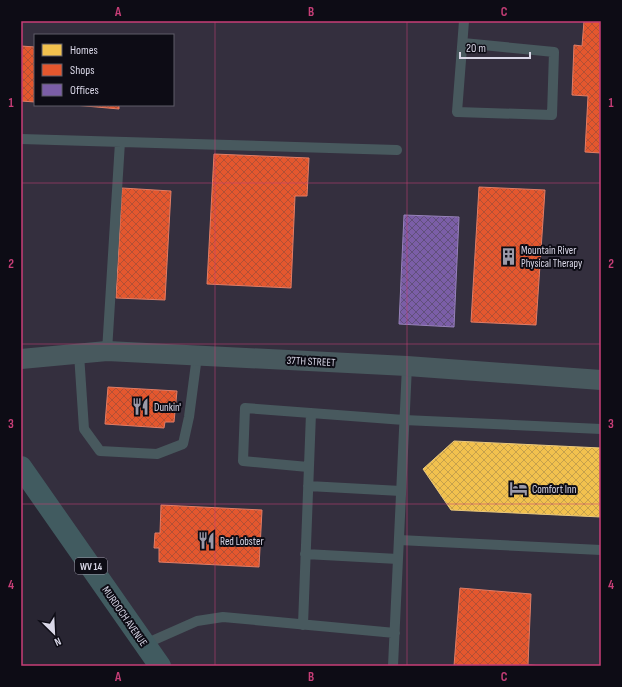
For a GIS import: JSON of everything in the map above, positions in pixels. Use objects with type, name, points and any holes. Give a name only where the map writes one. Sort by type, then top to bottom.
[{"type":"main road","name":"MURDOCH AVENUE","points":[[21,467],[160,666]]},
{"type":"street","name":"37TH STREET","points":[[21,359],[107,352],[407,366],[601,380]]},
{"type":"lane","points":[[463,43],[554,52],[552,115],[457,112],[464,21]]},
{"type":"lane","points":[[21,139],[397,150]]},
{"type":"lane","points":[[107,352],[120,142]]},
{"type":"lane","points":[[79,354],[84,429],[100,451],[157,454],[183,444],[189,417],[197,356]]},
{"type":"lane","points":[[394,666],[407,366]]},
{"type":"lane","points":[[308,467],[243,461],[245,408],[404,420],[601,429]]},
{"type":"lane","points":[[303,625],[311,413]]},
{"type":"lane","points":[[308,486],[401,491]]},
{"type":"lane","points":[[399,540],[601,550]]},
{"type":"lane","points":[[305,554],[398,559]]},
{"type":"lane","points":[[145,644],[197,622],[223,617],[395,633]]},
{"type":"shaded area","points":[[21,21],[601,21],[601,666],[160,666],[21,467]]},
{"type":"building: Homes","name":"Comfort Inn","points":[[454,441],[601,448],[601,517],[451,510],[423,469]]},
{"type":"building: Shops","points":[[584,21],[601,21],[601,153],[585,152],[588,96],[572,95],[574,45],[582,46]]},
{"type":"building: Shops","points":[[21,46],[34,47],[34,102],[21,101]]},
{"type":"building: Shops","points":[[85,106],[119,106],[119,109]]},
{"type":"building: Shops","points":[[214,154],[309,158],[307,196],[295,196],[291,288],[207,284]]},
{"type":"building: Shops","name":"Mountain River Physical Therapy","points":[[479,187],[545,190],[536,325],[471,322]]},
{"type":"building: Shops","points":[[122,188],[171,191],[165,300],[116,298]]},
{"type":"building: Shops","name":"Dunkin'","points":[[108,387],[177,391],[174,422],[165,422],[164,428],[105,424]]},
{"type":"building: Shops","name":"Red Lobster","points":[[161,505],[262,510],[259,567],[159,562],[159,548],[154,548],[155,533],[160,533]]},
{"type":"building: Shops","points":[[460,588],[531,594],[528,665],[544,666],[454,666]]},
{"type":"building: Offices","points":[[404,215],[459,217],[454,327],[399,324]]},
{"type":"place","name":"Mountain River Physical Therapy","points":[[508,256]]},
{"type":"place","name":"Dunkin'","points":[[141,407]]},
{"type":"place","name":"Comfort Inn","points":[[519,489]]},
{"type":"place","name":"Red Lobster","points":[[207,541]]}]
